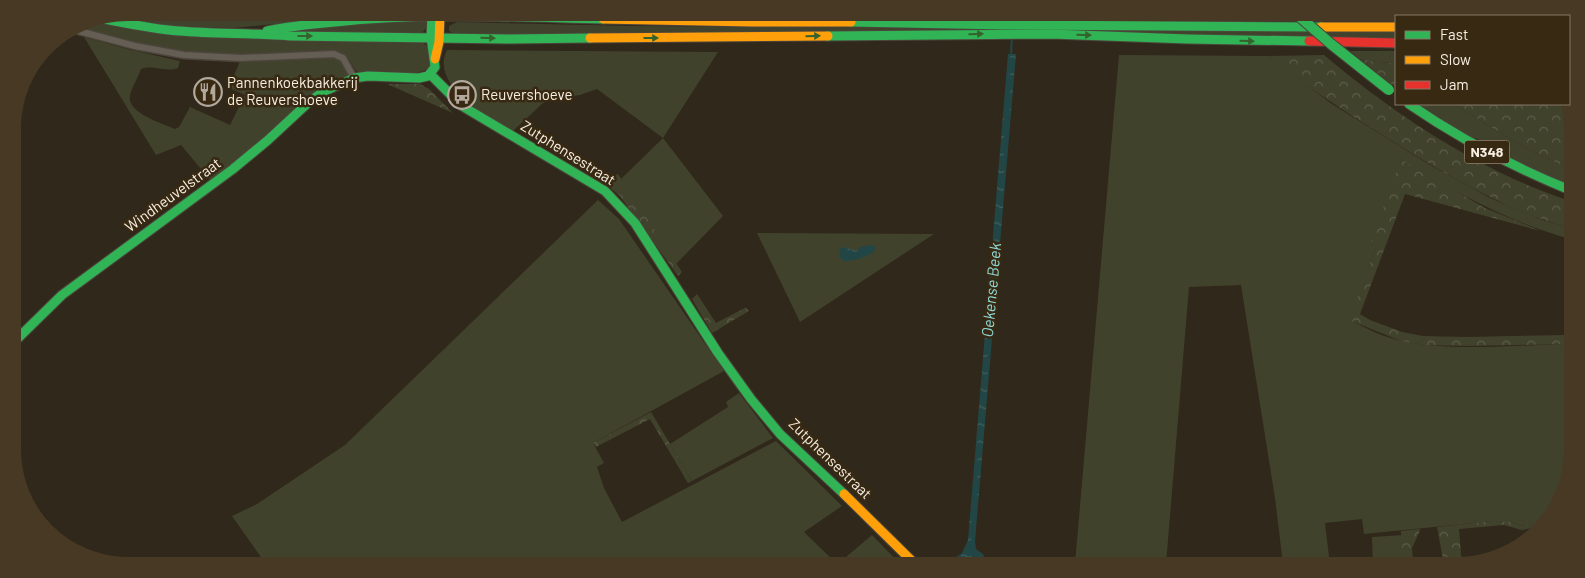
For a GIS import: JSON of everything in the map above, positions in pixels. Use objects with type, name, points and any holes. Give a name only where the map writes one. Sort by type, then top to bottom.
[{"type":"main road","points":[[256,33],[333,21]]},
{"type":"main road","points":[[354,78],[368,76],[426,77],[435,67],[436,21]]},
{"type":"main road","points":[[712,21],[880,22],[1004,29]]},
{"type":"main road","points":[[1304,21],[1330,44],[1393,92]]},
{"type":"main road","points":[[117,22],[179,31],[290,36],[435,38],[749,37],[1004,29],[1395,27]]},
{"type":"main road","points":[[1018,29],[1188,39],[1395,42]]},
{"type":"main road","name":"Zutphensestraat","points":[[430,74],[462,106],[605,191],[620,205],[635,223],[718,353],[750,399],[780,434],[908,557]]},
{"type":"main road","name":"Windheuvelstraat","points":[[21,335],[62,295],[233,169],[309,102],[323,92],[354,78]]},
{"type":"main road","name":"N348","points":[[1411,105],[1494,156],[1534,176],[1564,188]]},
{"type":"street","points":[[81,32],[135,46],[184,55],[241,58],[334,54],[343,58],[354,78]]},
{"type":"green space","points":[[142,21],[305,21],[234,28],[174,26]]},
{"type":"green space","points":[[375,21],[426,21],[427,27],[422,33],[289,31]]},
{"type":"green space","points":[[457,22],[633,26],[1005,28],[1005,31],[458,35],[449,31],[449,26]]},
{"type":"green space","points":[[104,24],[149,31],[210,36],[421,41],[428,48],[431,57],[430,64],[420,72],[383,71],[360,73],[357,72],[348,58],[332,50],[242,55],[209,54],[170,50],[85,30]]},
{"type":"green space","points":[[1017,30],[1395,31],[1395,40]]},
{"type":"green space","points":[[84,37],[180,61],[178,68],[150,67],[141,69],[130,95],[130,101],[139,112],[146,117],[175,129],[179,127],[190,107],[230,125],[245,95],[229,88],[240,61],[275,60],[324,54],[336,57],[347,71],[347,76],[211,181],[181,145],[156,155]]},
{"type":"green space","points":[[447,50],[718,52],[663,138],[597,89],[580,95],[552,99],[543,103],[513,131],[477,109],[454,88],[446,76],[444,63]]},
{"type":"green space","points":[[1350,51],[1395,51],[1395,63],[1360,59]]},
{"type":"green space","points":[[1119,55],[1268,56],[1332,104],[1430,165],[1490,198],[1543,220],[1564,226],[1564,237],[1525,224],[1482,205],[1401,159],[1377,245],[1350,320],[1389,338],[1423,344],[1464,347],[1564,344],[1564,450],[1562,471],[1553,497],[1542,515],[1534,524],[1521,526],[1511,522],[1494,521],[1364,534],[1362,519],[1325,523],[1329,557],[1282,557],[1275,498],[1241,285],[1189,287],[1167,557],[1076,557]]},
{"type":"green space","points":[[1324,55],[1380,99],[1440,140],[1504,174],[1564,199],[1564,226],[1521,211],[1451,176],[1339,108],[1268,56]]},
{"type":"green space","points":[[1360,59],[1395,63],[1395,87]]},
{"type":"green space","points":[[387,84],[420,84],[429,89],[453,113]]},
{"type":"green space","points":[[1420,105],[1455,105],[1524,147],[1559,164],[1564,163],[1564,182],[1516,162],[1504,153],[1478,139],[1468,136]]},
{"type":"green space","points":[[1455,105],[1561,105],[1564,128],[1564,163],[1559,164],[1524,147]]},
{"type":"green space","points":[[663,138],[723,216],[676,264],[621,179]]},
{"type":"green space","points":[[1401,159],[1485,208],[1541,231],[1405,194],[1360,314],[1370,320],[1402,332],[1423,336],[1564,335],[1564,344],[1426,345],[1401,341],[1349,320],[1377,245],[1371,241]]},
{"type":"green space","points":[[618,174],[682,272],[678,276],[620,196],[602,181]]},
{"type":"green space","points":[[598,200],[619,219],[724,371],[593,443],[604,463],[597,467],[604,488],[622,522],[776,441],[842,506],[804,532],[830,557],[261,557],[232,516],[257,504],[345,445]]},
{"type":"green space","points":[[757,233],[934,234],[800,322]]},
{"type":"green space","points":[[697,294],[716,323],[743,309],[746,308],[749,311],[712,333],[692,299]]},
{"type":"green space","points":[[739,393],[773,438],[692,481],[670,444],[728,407],[726,402]]},
{"type":"green space","points":[[651,412],[692,481],[688,483],[650,419],[596,447],[593,443]]},
{"type":"green space","points":[[1494,521],[1511,522],[1521,526],[1534,524],[1528,529],[1522,530],[1504,525],[1459,529],[1461,557],[1443,557],[1437,527]]},
{"type":"green space","points":[[1420,529],[1412,548],[1413,557],[1403,557],[1401,531]]},
{"type":"green space","points":[[872,535],[893,557],[846,557]]},
{"type":"green space","points":[[1404,535],[1405,557],[1373,557],[1372,537]]},
{"type":"water","points":[[1008,54],[1016,54],[975,541],[976,549],[984,557],[956,557],[962,553],[968,540]]},
{"type":"water","points":[[872,245],[875,247],[875,250],[862,258],[845,261],[839,256],[840,249],[844,247],[856,251],[860,247]]},
{"type":"waterway","name":"Oekense Beek","points":[[1011,55],[1012,37]]},
{"type":"traffic: fast","points":[[267,31],[309,24],[344,21]]},
{"type":"traffic: fast","points":[[21,335],[62,295],[233,169],[309,102],[323,92],[354,78],[368,76],[419,78],[428,76],[435,67],[431,37],[432,21]]},
{"type":"traffic: fast","points":[[1304,21],[1389,90]]},
{"type":"traffic: fast","points":[[117,22],[179,31],[290,36],[509,39],[590,38]]},
{"type":"traffic: fast","points":[[851,22],[1321,27]]},
{"type":"traffic: fast","points":[[828,36],[1051,34],[1309,41]]},
{"type":"traffic: fast","points":[[430,74],[462,106],[605,191],[635,223],[718,353],[751,399],[780,434],[844,494]]},
{"type":"traffic: fast","points":[[1411,105],[1487,152],[1564,187]]},
{"type":"traffic: slow","points":[[435,59],[439,42],[440,21]]},
{"type":"traffic: slow","points":[[702,21],[851,22]]},
{"type":"traffic: slow","points":[[1321,27],[1395,27]]},
{"type":"traffic: slow","points":[[590,38],[828,36]]},
{"type":"traffic: slow","points":[[844,494],[908,557]]},
{"type":"traffic: jam","points":[[1309,41],[1395,43]]},
{"type":"place","name":"Pannenkoekbakkerij de Reuvershoeve","points":[[208,92]]},
{"type":"place","name":"Reuvershoeve","points":[[462,95]]}]
